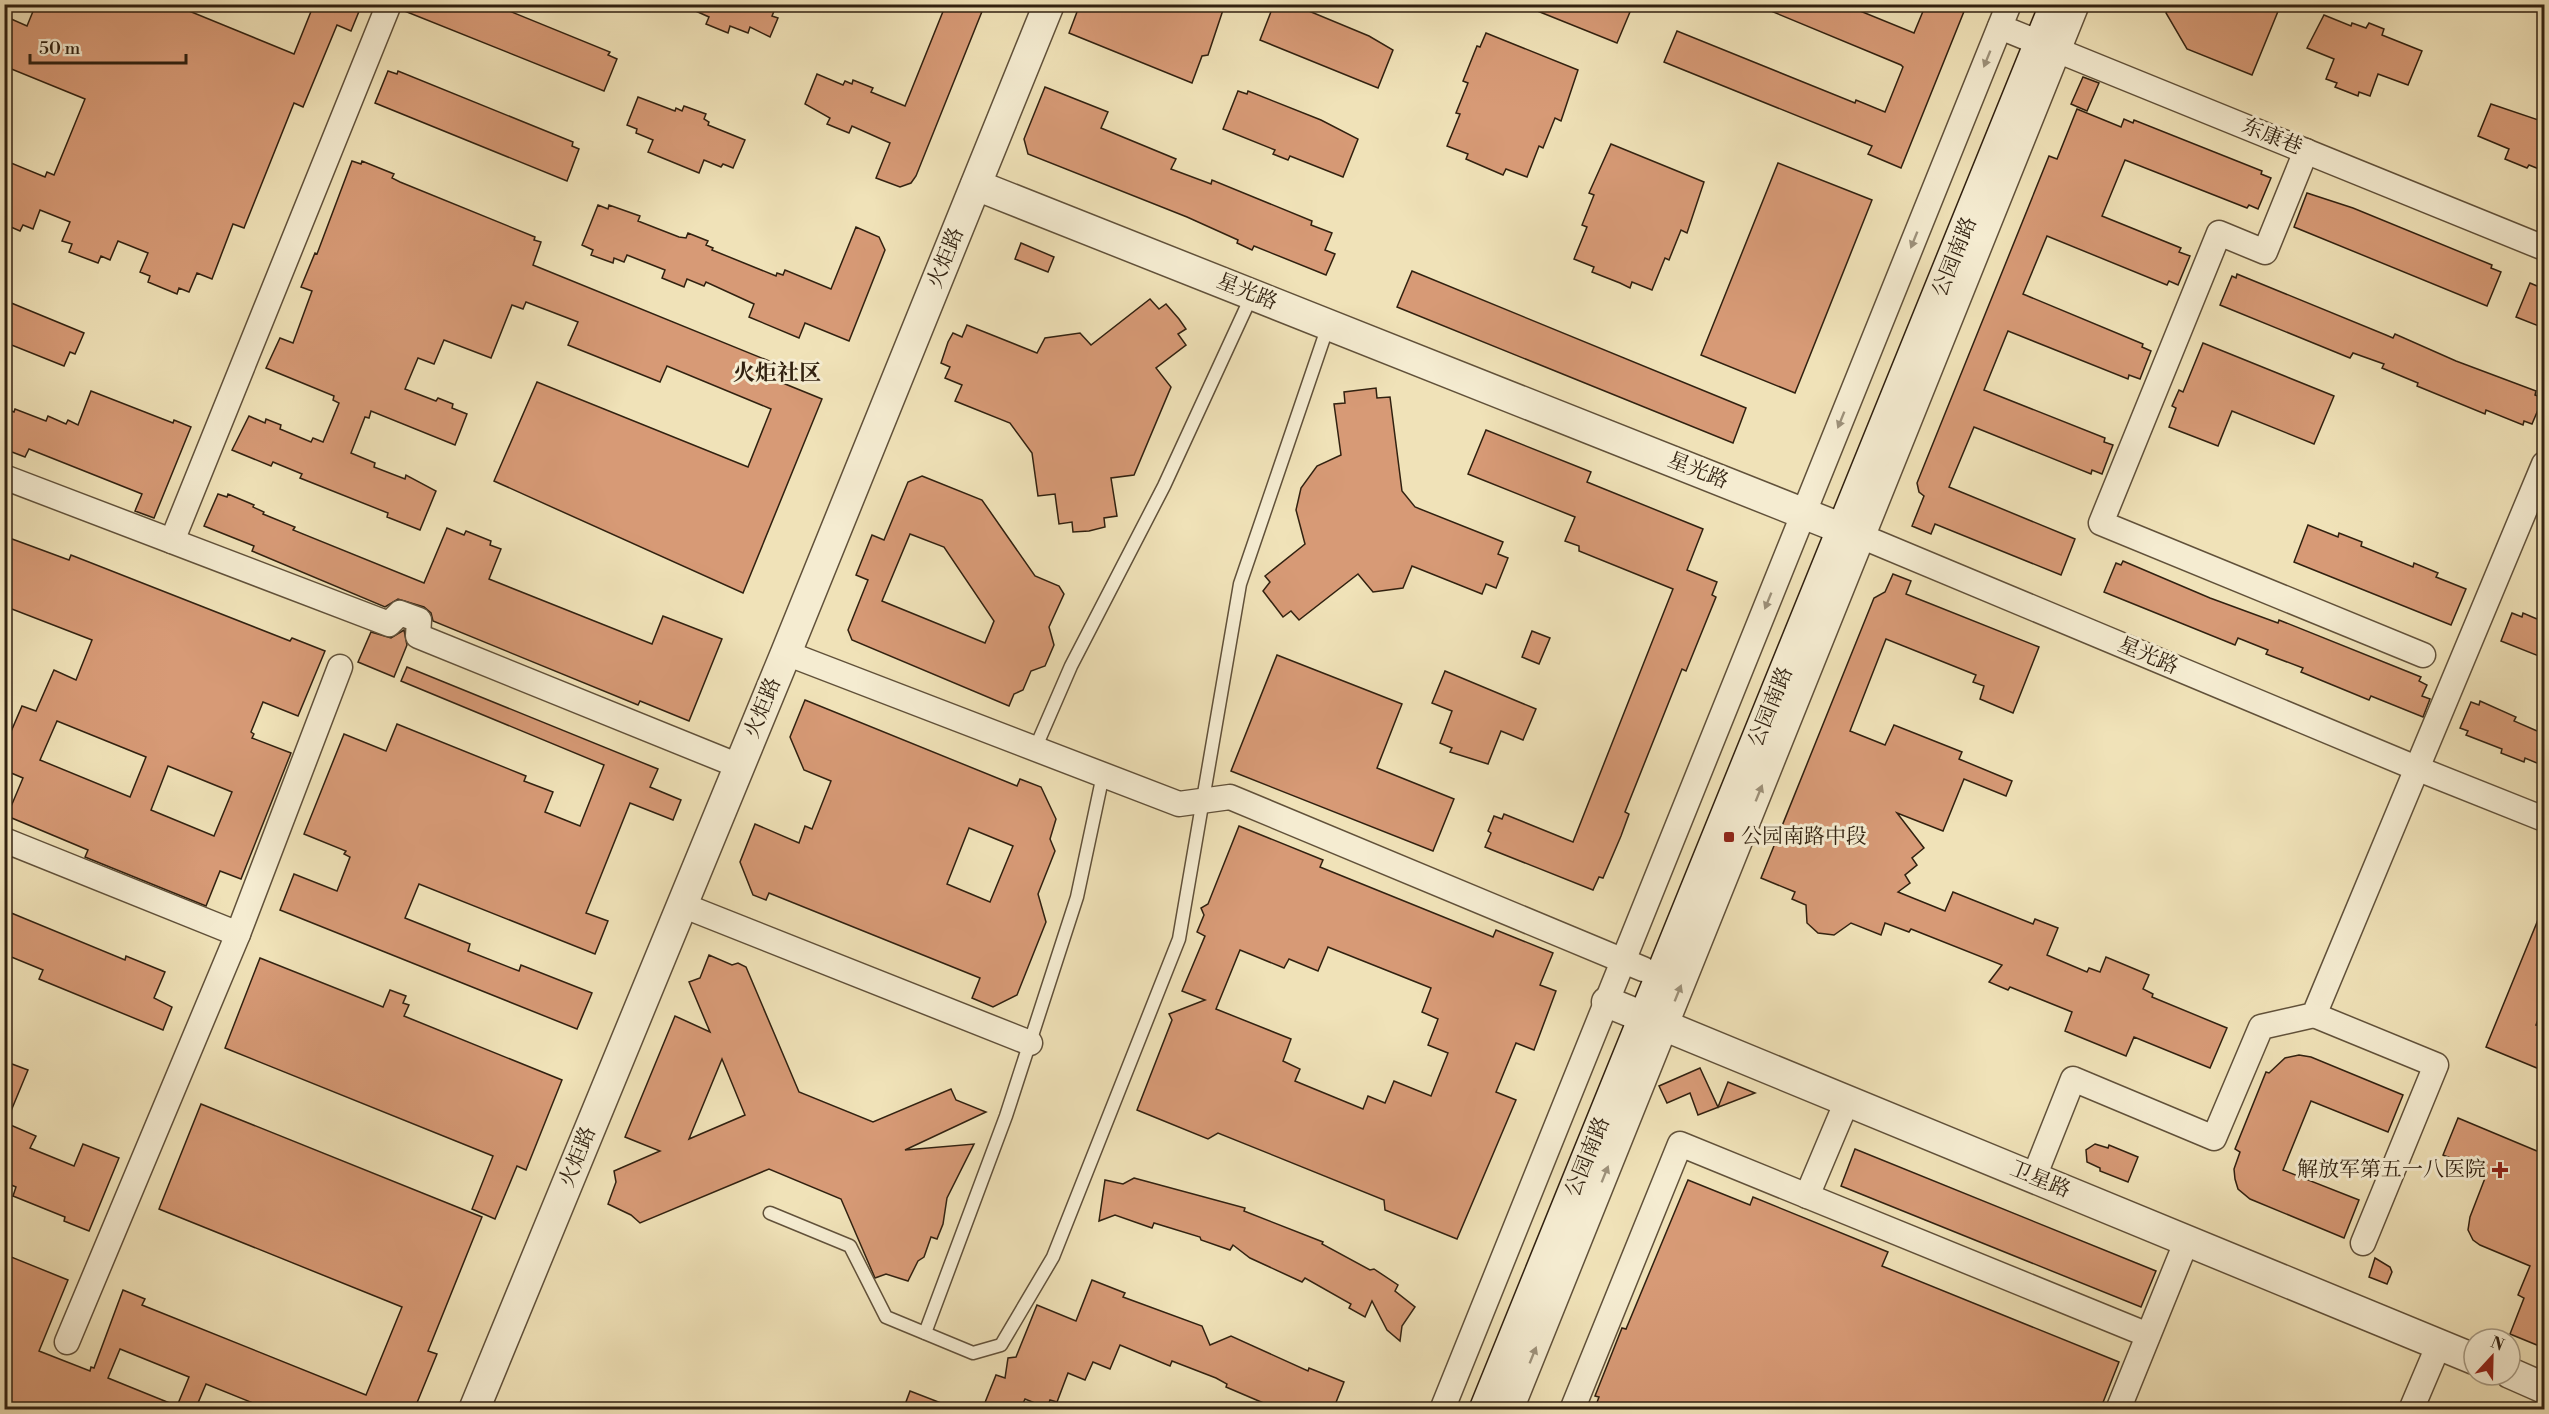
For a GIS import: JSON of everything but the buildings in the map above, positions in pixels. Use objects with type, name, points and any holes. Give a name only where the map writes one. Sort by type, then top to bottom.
[{"type":"main road","name":"公园南路","points":[[2030,39],[2033,4]]},
{"type":"main road","name":"公园南路","points":[[1467,1410],[1636,1014],[2030,39],[2057,4]]},
{"type":"main road","name":"公园南路","points":[[1486,1410],[1636,1014],[1633,965],[1834,525]]},
{"type":"street","points":[[172,541],[389,4]]},
{"type":"street","name":"火炬路","points":[[474,1410],[786,653],[1049,4]]},
{"type":"street","points":[[2009,4],[2030,39]]},
{"type":"street","points":[[1834,525],[2030,39],[2077,4]]},
{"type":"street","name":"东康巷","points":[[2030,39],[2544,248]]},
{"type":"street","points":[[2307,151],[2265,252],[2219,233],[2101,523],[2422,655]]},
{"type":"street","name":"星光路","points":[[976,185],[1834,525],[2416,768],[2544,819]]},
{"type":"street","points":[[2314,1015],[2544,464]]},
{"type":"street","points":[[4,477],[389,624],[400,613],[419,620],[418,636],[739,766]]},
{"type":"street","points":[[786,653],[1179,804],[1230,797],[1633,965]]},
{"type":"street","points":[[67,1342],[238,934],[340,667]]},
{"type":"street","points":[[4,840],[238,934]]},
{"type":"street","points":[[682,905],[1030,1043]]},
{"type":"street","points":[[1442,1410],[1636,1014]]},
{"type":"street","points":[[1511,1410],[1636,1014]]},
{"type":"street","name":"卫星路","points":[[1636,1014],[2462,1354]]},
{"type":"street","points":[[2034,1178],[2073,1079],[2214,1138],[2261,1027],[2314,1015],[2436,1065],[2362,1243]]},
{"type":"street","points":[[1807,1196],[1847,1101]]},
{"type":"street","points":[[1572,1410],[1680,1144],[2148,1335]]},
{"type":"street","points":[[2118,1410],[2187,1240]]},
{"type":"street","points":[[2411,1410],[2439,1344]]},
{"type":"street","points":[[2522,1378],[2544,1388]]},
{"type":"lane","points":[[1035,749],[1071,666],[1164,486],[1252,294]]},
{"type":"lane","points":[[770,1213],[850,1246],[886,1317],[973,1353],[1001,1345],[1053,1257],[1179,939],[1240,584],[1328,325]]},
{"type":"lane","points":[[925,1333],[1006,1116],[1077,897],[1103,775]]},
{"type":"place","name":"公园南路中段","points":[[1729,837]]},
{"type":"place","name":"解放军第五一八医院","points":[[2500,1170]]},
{"type":"district","name":"火炬社区","points":[[777,373]]}]
